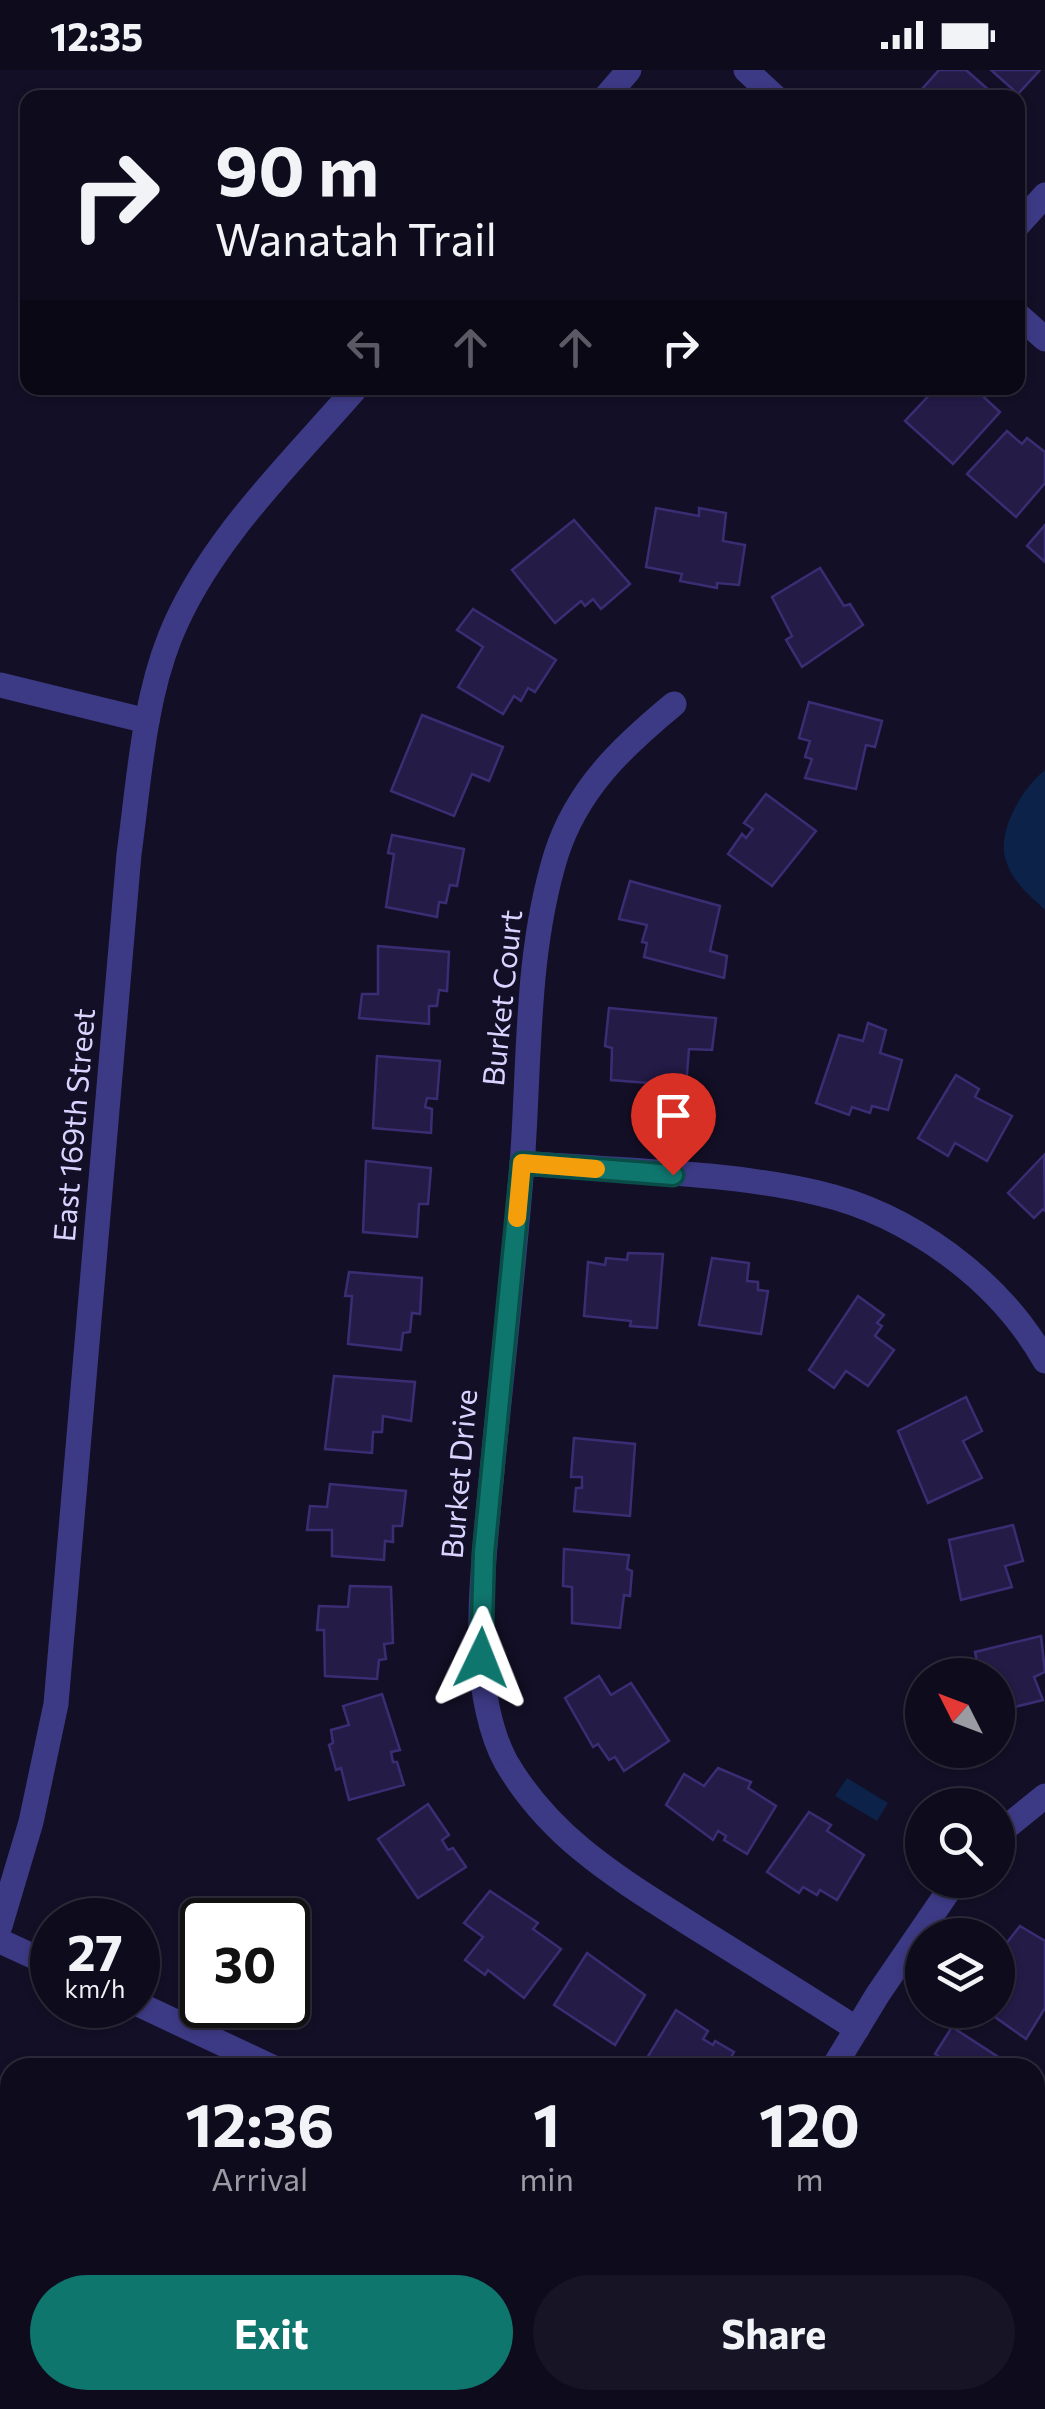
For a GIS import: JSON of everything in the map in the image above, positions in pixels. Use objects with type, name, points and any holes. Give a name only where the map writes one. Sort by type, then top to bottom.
[{"type":"street","points":[[612,90],[629,70]]},
{"type":"street","points":[[746,70],[767,90]]},
{"type":"street","points":[[1025,218],[1045,195]]},
{"type":"street","points":[[1025,321],[1045,340]]},
{"type":"street","name":"East 169th Street","points":[[0,1926],[31,1822],[56,1704],[129,854],[147,721],[170,637],[220,546],[350,395]]},
{"type":"street","points":[[0,685],[147,721]]},
{"type":"street","name":"Burket Court","points":[[522,1163],[539,922],[557,853],[577,806],[601,770],[627,742],[674,704]]},
{"type":"street","points":[[522,1163],[748,1181],[820,1193],[882,1215],[925,1239],[979,1279],[1036,1344],[1045,1361]]},
{"type":"street","name":"Burket Drive","points":[[522,1163],[484,1553],[481,1658],[490,1715],[505,1760],[548,1819],[585,1856],[857,2029]]},
{"type":"street","points":[[1015,1820],[1045,1796]]},
{"type":"street","points":[[839,2058],[944,1898]]},
{"type":"street","points":[[0,1941],[30,1955]]},
{"type":"street","points":[[160,2014],[253,2058]]},
{"type":"water","points":[[1045,770],[1045,910],[1013,875],[1004,850],[1013,811]]},
{"type":"water","points":[[847,1778],[888,1803],[877,1821],[835,1796]]},
{"type":"building","points":[[939,70],[966,70],[989,90],[921,90]]},
{"type":"building","points":[[991,70],[1040,70],[1022,90],[1014,90]]},
{"type":"building","points":[[929,395],[982,395],[1000,412],[953,464],[905,421]]},
{"type":"building","points":[[1007,431],[1022,444],[1027,438],[1045,452],[1045,483],[1016,517],[967,474]]},
{"type":"building","points":[[656,508],[699,516],[699,508],[726,513],[723,541],[745,545],[739,585],[717,583],[717,588],[680,581],[682,574],[646,567]]},
{"type":"building","points":[[574,520],[630,584],[601,609],[593,599],[585,606],[581,601],[555,623],[512,570]]},
{"type":"building","points":[[1045,525],[1045,562],[1027,546]]},
{"type":"building","points":[[820,568],[844,606],[850,604],[863,625],[802,667],[786,640],[792,636],[772,597]]},
{"type":"building","points":[[473,609],[556,660],[535,692],[528,688],[521,701],[514,696],[503,714],[458,687],[483,647],[457,630]]},
{"type":"building","points":[[809,702],[882,721],[875,747],[866,745],[856,789],[805,778],[812,759],[805,757],[810,741],[799,738]]},
{"type":"building","points":[[422,715],[503,747],[489,781],[472,774],[454,816],[391,791]]},
{"type":"building","points":[[766,794],[816,831],[772,886],[728,854],[742,834],[746,838],[753,829],[744,823]]},
{"type":"building","points":[[392,835],[464,849],[457,886],[450,885],[446,903],[439,902],[437,917],[386,907],[394,854],[388,853]]},
{"type":"building","points":[[630,881],[720,906],[710,951],[727,956],[724,978],[644,957],[647,943],[642,942],[647,925],[619,919]]},
{"type":"building","points":[[378,946],[449,952],[447,991],[439,990],[437,1006],[429,1006],[429,1024],[359,1018],[362,994],[378,994]]},
{"type":"building","points":[[609,1008],[716,1018],[712,1050],[689,1049],[686,1086],[611,1080],[612,1048],[605,1046]]},
{"type":"building","points":[[868,1023],[886,1030],[880,1053],[902,1060],[888,1110],[872,1106],[870,1113],[852,1107],[849,1115],[816,1103],[839,1035],[863,1041]]},
{"type":"building","points":[[377,1056],[440,1061],[437,1099],[427,1098],[425,1107],[432,1109],[431,1133],[373,1128]]},
{"type":"building","points":[[956,1075],[979,1089],[975,1097],[1012,1116],[987,1161],[955,1143],[948,1156],[918,1138]]},
{"type":"building","points":[[1044,1155],[1045,1211],[1034,1218],[1008,1193]]},
{"type":"building","points":[[366,1161],[431,1168],[428,1204],[419,1204],[417,1237],[363,1232]]},
{"type":"building","points":[[628,1253],[663,1254],[657,1328],[584,1316],[588,1262],[605,1265],[606,1258],[627,1260]]},
{"type":"building","points":[[712,1258],[749,1263],[747,1281],[758,1282],[758,1290],[768,1291],[761,1334],[699,1325]]},
{"type":"building","points":[[349,1272],[422,1278],[420,1314],[412,1313],[410,1332],[403,1333],[401,1350],[348,1344],[352,1296],[345,1296]]},
{"type":"building","points":[[858,1296],[884,1315],[877,1323],[882,1326],[875,1336],[894,1350],[868,1386],[846,1371],[834,1388],[809,1370]]},
{"type":"building","points":[[334,1376],[415,1382],[411,1421],[383,1416],[382,1432],[373,1432],[372,1453],[325,1449]]},
{"type":"building","points":[[966,1397],[982,1431],[963,1441],[982,1478],[928,1503],[898,1431]]},
{"type":"building","points":[[574,1438],[635,1444],[630,1516],[574,1511],[576,1488],[582,1488],[582,1477],[571,1477]]},
{"type":"building","points":[[330,1484],[406,1491],[402,1526],[393,1526],[393,1542],[385,1541],[384,1560],[332,1556],[332,1530],[307,1530],[310,1506],[327,1507]]},
{"type":"building","points":[[1013,1525],[1023,1561],[1005,1566],[1012,1587],[961,1600],[949,1540]]},
{"type":"building","points":[[564,1549],[629,1555],[630,1596],[624,1595],[620,1628],[572,1623],[572,1587],[563,1586]]},
{"type":"building","points":[[350,1586],[391,1587],[393,1643],[384,1644],[386,1659],[379,1660],[377,1679],[325,1676],[324,1630],[317,1630],[319,1606],[348,1607]]},
{"type":"building","points":[[1041,1636],[1045,1672],[1034,1677],[1043,1700],[1015,1707],[1015,1658],[976,1658],[975,1652]]},
{"type":"building","points":[[599,1676],[611,1695],[631,1683],[669,1741],[624,1771],[615,1757],[609,1760],[598,1744],[593,1747],[565,1698]]},
{"type":"building","points":[[382,1694],[400,1750],[391,1752],[393,1762],[397,1762],[404,1785],[349,1800],[341,1768],[336,1770],[329,1745],[333,1743],[331,1730],[349,1725],[343,1706]]},
{"type":"building","points":[[718,1768],[751,1782],[748,1788],[776,1806],[747,1854],[724,1840],[726,1836],[718,1831],[713,1840],[666,1805],[684,1774],[704,1786]]},
{"type":"building","points":[[428,1804],[449,1835],[442,1840],[448,1850],[453,1848],[466,1867],[418,1898],[378,1839]]},
{"type":"building","points":[[809,1812],[831,1825],[827,1831],[864,1855],[837,1900],[820,1890],[817,1895],[803,1887],[799,1893],[767,1872]]},
{"type":"building","points":[[490,1891],[538,1923],[533,1929],[561,1949],[524,1998],[488,1970],[485,1975],[465,1960],[483,1937],[464,1923]]},
{"type":"building","points":[[1020,1926],[1045,1941],[1045,2008],[1026,2039],[1010,2028],[1015,2028],[1015,1932]]},
{"type":"building","points":[[587,1953],[645,1995],[615,2045],[554,2005]]},
{"type":"building","points":[[676,2010],[708,2031],[703,2039],[734,2052],[731,2058],[647,2058]]},
{"type":"building","points":[[954,2028],[1000,2058],[941,2058],[935,2054]]},
{"type":"slow traffic","points":[[517,1218],[522,1163],[596,1169]]},
{"type":"route","points":[[481,1658],[484,1553],[522,1163],[673,1175]]}]
